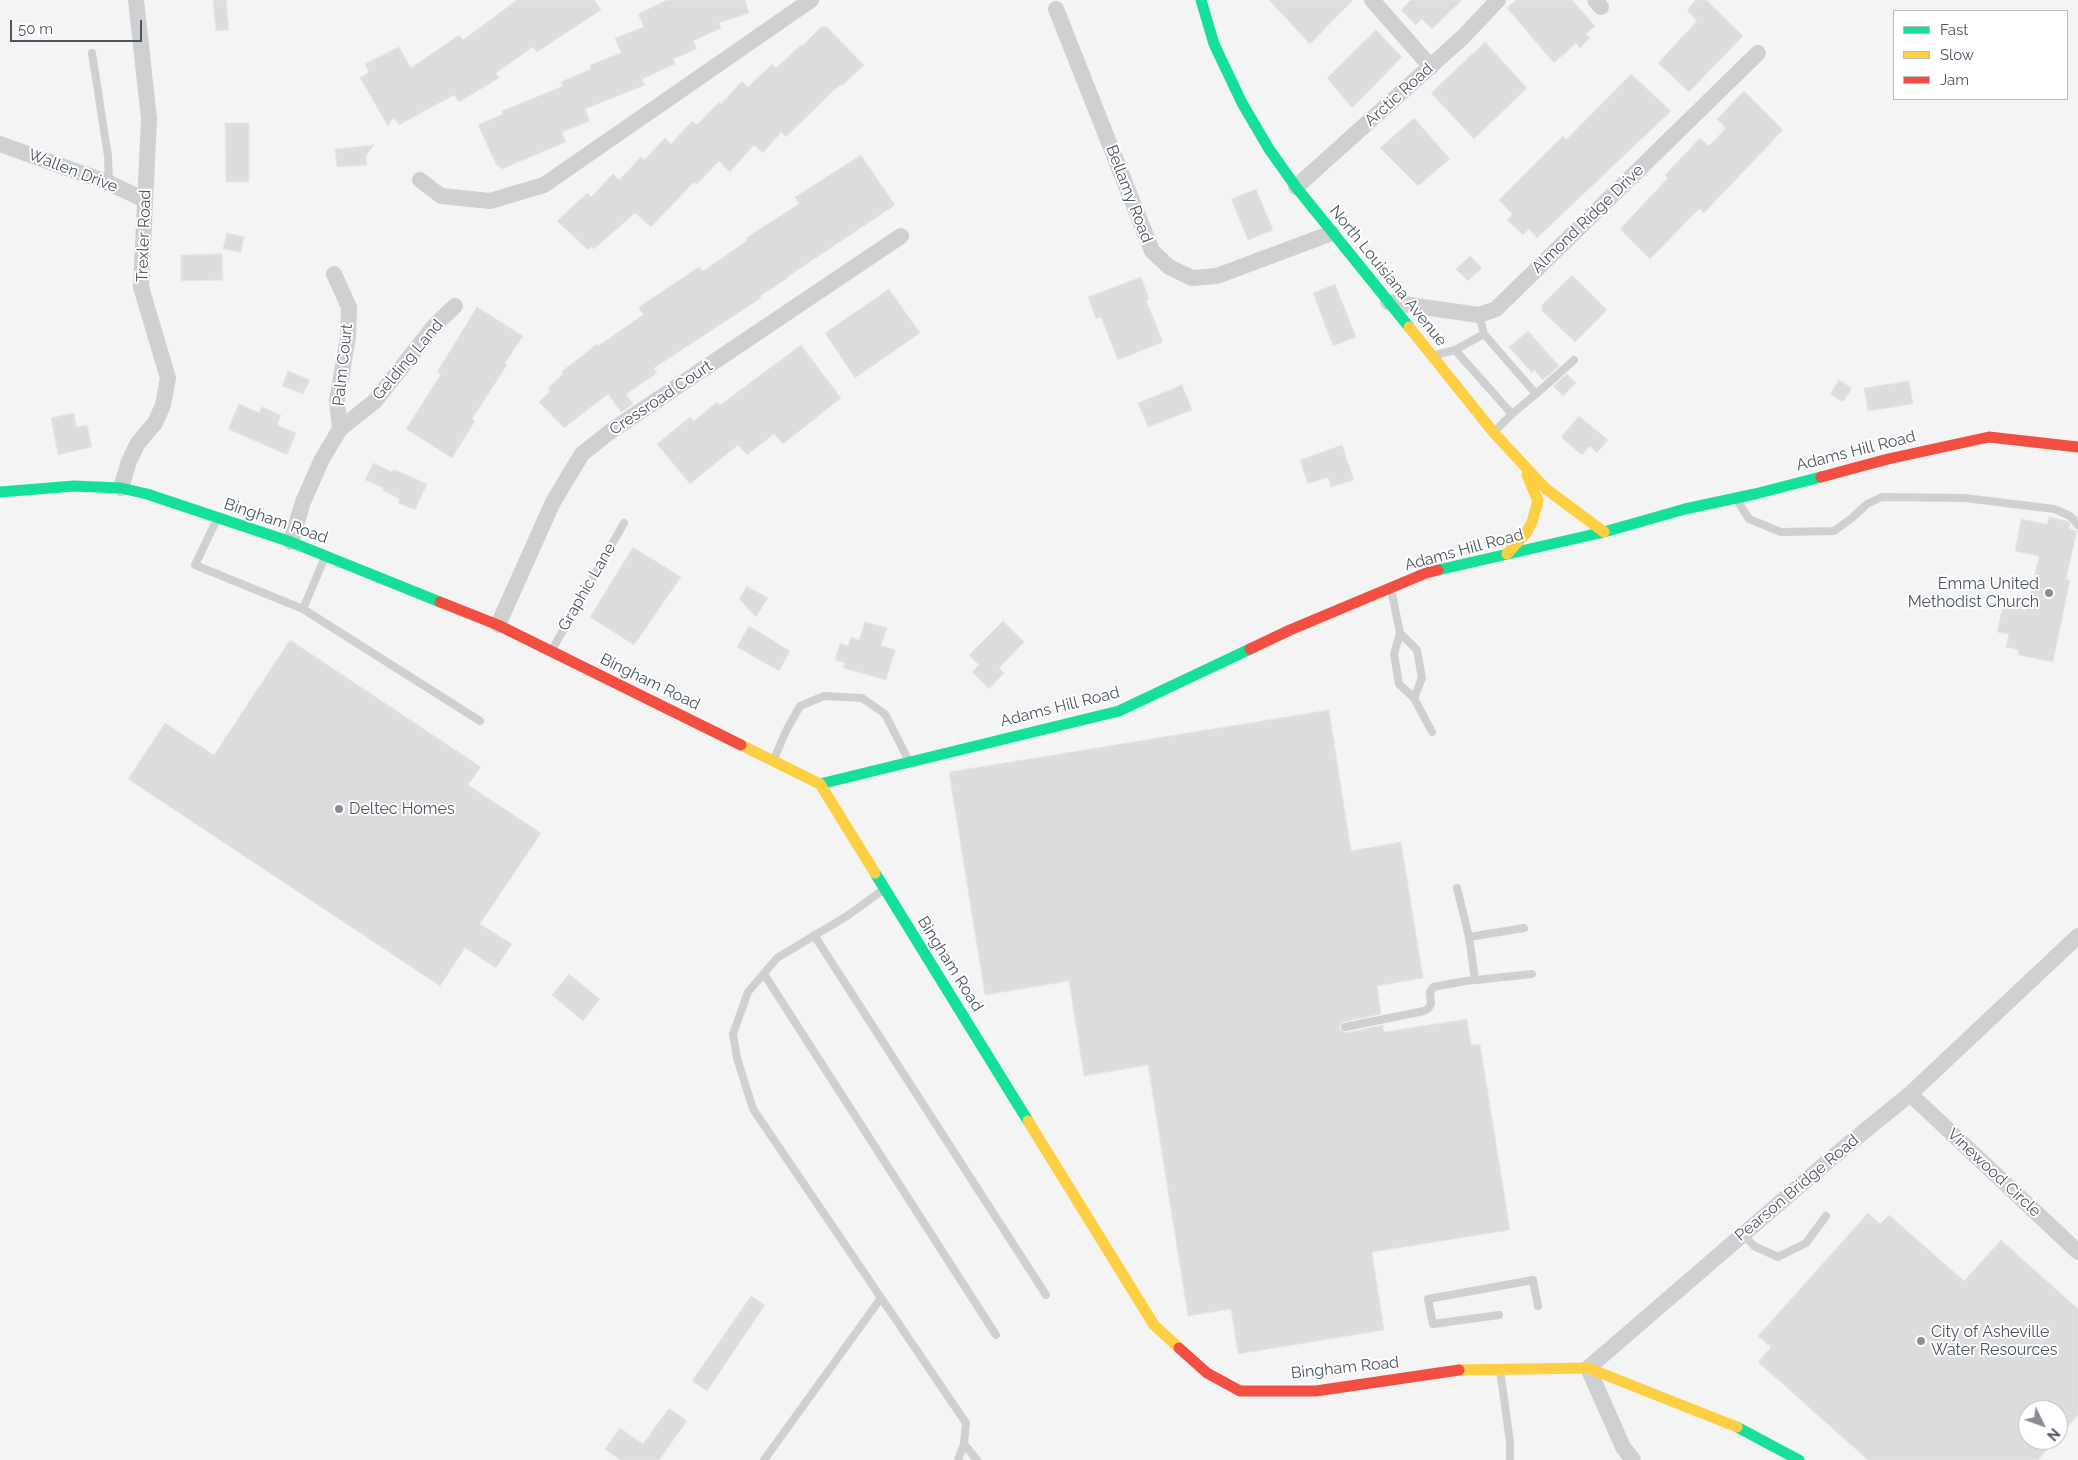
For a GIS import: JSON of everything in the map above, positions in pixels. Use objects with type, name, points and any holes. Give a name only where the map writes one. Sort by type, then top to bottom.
[{"type":"street","name":"Trexler Road","points":[[121,488],[129,461],[138,442],[154,423],[163,405],[168,378],[141,287],[149,119],[136,0]]},
{"type":"street","points":[[420,180],[441,196],[490,202],[544,185],[810,0]]},
{"type":"street","name":"North Louisiana Avenue","points":[[1201,0],[1214,44],[1242,103],[1269,149],[1296,187],[1494,433],[1546,489],[1604,532]]},
{"type":"street","points":[[1372,0],[1431,67]]},
{"type":"street","name":"Arctic Road","points":[[1296,187],[1431,67],[1498,0]]},
{"type":"street","name":"Bellamy Road","points":[[1056,9],[1152,252],[1169,267],[1192,278],[1217,276],[1332,233]]},
{"type":"street","name":"Almond Ridge Drive","points":[[1479,315],[1496,309],[1758,53]]},
{"type":"street","name":"Wallen Drive","points":[[0,144],[109,183],[145,200]]},
{"type":"street","name":"Cressroad Court","points":[[498,626],[553,502],[582,454],[610,431],[901,236]]},
{"type":"street","name":"Palm Court","points":[[334,274],[349,307],[348,337],[337,401],[340,429]]},
{"type":"street","points":[[1388,302],[1479,315]]},
{"type":"street","name":"Gelding Land","points":[[291,542],[303,502],[322,459],[340,429],[376,401],[435,325],[455,306]]},
{"type":"street","name":"Adams Hill Road","points":[[820,784],[1120,711],[1290,630],[1426,573],[1604,532],[1684,509],[1888,459],[1989,437],[2078,446]]},
{"type":"street","points":[[1507,554],[1526,533],[1532,522],[1538,500],[1533,486],[1516,457]]},
{"type":"street","name":"Bingham Road","points":[[0,492],[74,486],[121,488],[147,494],[291,542],[498,626],[820,784],[1154,1325],[1207,1373],[1240,1391],[1316,1391],[1459,1370],[1588,1368],[1730,1423],[1799,1460]]},
{"type":"street","name":"Pearson Bridge Road","points":[[1588,1368],[1743,1234],[1910,1094],[2078,936]]},
{"type":"street","name":"Vinewood Circle","points":[[1910,1094],[2078,1252]]},
{"type":"street","points":[[1588,1368],[1624,1447],[1633,1460]]},
{"type":"lane","points":[[92,52],[108,156],[109,183]]},
{"type":"lane","points":[[1479,315],[1484,334],[1536,394]]},
{"type":"lane","points":[[1431,356],[1455,350],[1484,334]]},
{"type":"lane","points":[[1455,350],[1512,414]]},
{"type":"lane","points":[[1494,433],[1512,414],[1574,360]]},
{"type":"lane","points":[[1735,498],[1750,519],[1781,532],[1834,530],[1852,518],[1867,504],[1882,497],[1965,498],[2054,509],[2070,516],[2078,525]]},
{"type":"lane","points":[[217,518],[195,564],[303,609],[480,721]]},
{"type":"lane","name":"Graphic Lane","points":[[551,652],[624,523]]},
{"type":"lane","points":[[303,609],[326,556]]},
{"type":"lane","points":[[1391,588],[1400,633],[1394,654],[1399,684],[1414,698],[1432,732]]},
{"type":"lane","points":[[1400,633],[1417,650],[1422,678],[1414,698]]},
{"type":"lane","points":[[773,760],[800,706],[824,696],[862,698],[885,714],[909,761]]},
{"type":"lane","points":[[1457,888],[1469,937],[1475,980]]},
{"type":"lane","points":[[885,889],[847,916],[777,958],[748,992],[733,1034],[737,1058],[753,1109],[966,1424],[964,1444],[958,1460]]},
{"type":"lane","points":[[1469,937],[1524,928]]},
{"type":"lane","points":[[814,936],[1046,1295]]},
{"type":"lane","points":[[764,974],[996,1334]]},
{"type":"lane","points":[[1345,1027],[1424,1011],[1431,1004],[1430,992],[1433,987],[1532,974]]},
{"type":"lane","points":[[1743,1234],[1754,1246],[1778,1257],[1806,1244],[1826,1216]]},
{"type":"lane","points":[[1500,1315],[1433,1324],[1428,1299],[1533,1280],[1538,1306]]},
{"type":"lane","points":[[764,1460],[880,1298]]},
{"type":"lane","points":[[1500,1368],[1510,1442],[1510,1460]]},
{"type":"lane","points":[[964,1444],[977,1460]]},
{"type":"building","points":[[213,0],[226,0],[229,30],[216,31]]},
{"type":"building","points":[[517,0],[594,0],[601,10],[537,52],[533,47],[496,73],[499,78],[459,102],[454,95],[399,125],[394,117],[388,126],[360,78],[369,72],[365,64],[399,47],[411,68],[459,35],[463,40]]},
{"type":"building","points":[[667,0],[745,0],[749,13],[719,23],[721,28],[693,41],[697,49],[673,59],[675,64],[642,79],[645,85],[585,109],[590,121],[562,132],[566,142],[502,169],[496,164],[478,125],[503,114],[502,111],[563,86],[561,82],[591,69],[590,65],[621,53],[615,38],[644,27],[638,14]]},
{"type":"building","points":[[1269,0],[1353,0],[1310,44]]},
{"type":"building","points":[[1411,0],[1462,0],[1432,29],[1422,19],[1416,25],[1401,10]]},
{"type":"building","points":[[1516,0],[1572,0],[1595,26],[1586,34],[1590,38],[1580,48],[1576,43],[1554,63],[1507,8]]},
{"type":"building","points":[[1696,0],[1706,0],[1743,36],[1689,92],[1658,63],[1697,21],[1687,10]]},
{"type":"building","points":[[821,27],[827,27],[864,65],[842,86],[840,85],[831,93],[786,137],[781,132],[763,153],[754,145],[730,172],[719,161],[697,184],[694,182],[651,227],[635,213],[594,249],[591,247],[588,250],[557,221],[587,193],[591,197],[613,174],[619,180],[641,157],[644,160],[665,138],[671,144],[692,121],[697,125],[719,102],[721,104],[742,81],[748,87],[772,64],[776,68]]},
{"type":"building","points":[[1376,30],[1402,57],[1352,108],[1327,78]]},
{"type":"building","points":[[1485,42],[1527,88],[1474,139],[1431,93]]},
{"type":"building","points":[[1631,74],[1671,111],[1537,238],[1529,229],[1523,235],[1507,220],[1512,214],[1499,200],[1563,136],[1566,140]]},
{"type":"building","points":[[1744,91],[1783,130],[1704,213],[1699,209],[1650,259],[1620,229],[1668,178],[1665,175],[1700,138],[1709,146],[1726,128],[1717,119]]},
{"type":"building","points":[[1414,118],[1450,159],[1418,186],[1380,148]]},
{"type":"building","points":[[225,123],[249,123],[249,182],[226,182]]},
{"type":"building","points":[[374,145],[366,156],[367,165],[337,167],[335,149]]},
{"type":"building","points":[[861,155],[895,205],[787,277],[760,296],[761,298],[654,368],[657,373],[626,394],[633,404],[621,412],[608,394],[564,428],[539,402],[550,391],[548,388],[563,374],[561,372],[597,344],[598,346],[643,315],[639,307],[699,267],[703,271],[748,240],[746,238],[799,204],[795,197]]},
{"type":"building","points":[[1256,189],[1273,230],[1248,240],[1231,199]]},
{"type":"building","points":[[227,233],[244,237],[241,252],[223,249]]},
{"type":"building","points":[[222,254],[223,280],[181,281],[181,255]]},
{"type":"building","points":[[1470,256],[1482,268],[1468,281],[1456,269]]},
{"type":"building","points":[[1572,275],[1607,310],[1575,342],[1542,311],[1542,305]]},
{"type":"building","points":[[1141,277],[1149,299],[1146,300],[1163,342],[1118,360],[1101,317],[1096,319],[1088,297]]},
{"type":"building","points":[[1335,284],[1356,337],[1333,346],[1313,293]]},
{"type":"building","points":[[889,289],[920,333],[855,378],[825,333]]},
{"type":"building","points":[[477,307],[523,336],[505,363],[507,365],[472,419],[475,421],[452,458],[406,429],[441,374],[437,372]]},
{"type":"building","points":[[1528,331],[1559,366],[1543,380],[1534,370],[1532,373],[1509,347]]},
{"type":"building","points":[[801,345],[841,398],[783,444],[774,434],[747,455],[738,445],[690,484],[657,444],[690,417],[694,421],[717,402],[720,405]]},
{"type":"building","points":[[288,371],[310,380],[303,394],[282,386]]},
{"type":"building","points":[[1567,374],[1576,383],[1563,396],[1553,386]]},
{"type":"building","points":[[1839,380],[1852,388],[1843,402],[1830,394]]},
{"type":"building","points":[[1909,381],[1913,404],[1868,411],[1864,388]]},
{"type":"building","points":[[1182,385],[1192,410],[1148,427],[1138,403]]},
{"type":"building","points":[[239,404],[259,413],[262,407],[281,415],[277,425],[296,433],[287,455],[228,429]]},
{"type":"building","points":[[74,413],[76,427],[87,425],[92,447],[58,455],[51,418]]},
{"type":"building","points":[[1579,416],[1608,440],[1597,453],[1590,446],[1582,455],[1561,437]]},
{"type":"building","points":[[1342,445],[1354,480],[1331,487],[1328,477],[1308,484],[1300,460]]},
{"type":"building","points":[[373,463],[392,472],[393,469],[427,484],[415,510],[398,503],[400,499],[383,491],[384,488],[365,480]]},
{"type":"building","name":"Emma United Methodist Church","points":[[2049,517],[2067,521],[2070,524],[2069,529],[2077,531],[2066,579],[2070,580],[2053,662],[2018,655],[2019,650],[2006,647],[2009,634],[1997,632],[2003,605],[2027,610],[2039,556],[2015,551],[2021,519],[2047,524]]},
{"type":"building","points":[[633,547],[681,577],[634,645],[590,617]]},
{"type":"building","points":[[747,586],[768,598],[756,617],[739,599]]},
{"type":"building","points":[[1003,621],[1024,642],[999,668],[1004,673],[989,689],[972,672],[979,665],[969,655]]},
{"type":"building","points":[[865,622],[887,628],[881,645],[895,650],[886,680],[843,668],[845,663],[835,660],[840,643],[848,646],[851,637],[859,640]]},
{"type":"building","points":[[749,626],[790,651],[779,671],[737,647]]},
{"type":"building","name":"Deltec Homes","points":[[290,640],[481,767],[468,785],[541,833],[480,924],[512,944],[496,968],[465,948],[440,986],[128,779],[165,723],[214,755]]},
{"type":"building","points":[[1329,710],[1351,851],[1401,842],[1423,978],[1377,986],[1381,1014],[1343,1022],[1340,1025],[1340,1029],[1346,1033],[1383,1025],[1384,1032],[1467,1019],[1471,1045],[1480,1044],[1510,1230],[1372,1252],[1384,1330],[1238,1354],[1231,1309],[1188,1316],[1148,1065],[1084,1076],[1069,981],[985,995],[949,772]]},
{"type":"building","points":[[569,974],[600,999],[583,1021],[552,995]]},
{"type":"building","name":"City of Asheville Water Resources","points":[[1868,1213],[1880,1224],[1889,1215],[1964,1281],[2001,1240],[2078,1309],[2078,1415],[2068,1426],[2068,1400],[2018,1400],[2018,1450],[2047,1450],[2038,1460],[1868,1460],[1758,1362],[1771,1347],[1758,1336]]},
{"type":"building","points":[[751,1296],[765,1305],[707,1391],[692,1381]]},
{"type":"building","points":[[669,1408],[687,1421],[659,1460],[620,1460],[605,1449],[620,1428],[643,1444]]},
{"type":"traffic: fast","points":[[1201,0],[1214,44],[1242,103],[1269,149],[1296,187],[1409,327]]},
{"type":"traffic: fast","points":[[1438,570],[1604,532],[1685,509],[1821,477]]},
{"type":"traffic: fast","points":[[0,492],[74,486],[121,488],[147,494],[291,542],[440,602]]},
{"type":"traffic: fast","points":[[820,784],[1119,711],[1250,649]]},
{"type":"traffic: fast","points":[[875,873],[1028,1121]]},
{"type":"traffic: fast","points":[[1737,1427],[1799,1460]]},
{"type":"traffic: slow","points":[[1409,327],[1494,433],[1546,489],[1604,532]]},
{"type":"traffic: slow","points":[[1507,554],[1526,533],[1532,522],[1538,501],[1527,475]]},
{"type":"traffic: slow","points":[[741,745],[820,784],[875,873]]},
{"type":"traffic: slow","points":[[1028,1121],[1154,1325],[1179,1348]]},
{"type":"traffic: slow","points":[[1459,1370],[1588,1368],[1737,1427]]},
{"type":"traffic: jam","points":[[1821,477],[1888,459],[1989,437],[2078,447]]},
{"type":"traffic: jam","points":[[1250,649],[1290,630],[1426,573],[1438,570]]},
{"type":"traffic: jam","points":[[440,602],[498,625],[741,745]]},
{"type":"traffic: jam","points":[[1179,1348],[1207,1373],[1240,1391],[1316,1391],[1459,1370]]},
{"type":"place","name":"Emma United Methodist Church","points":[[2049,593]]},
{"type":"place","name":"Deltec Homes","points":[[339,809]]},
{"type":"place","name":"City of Asheville Water Resources","points":[[1921,1341]]}]
